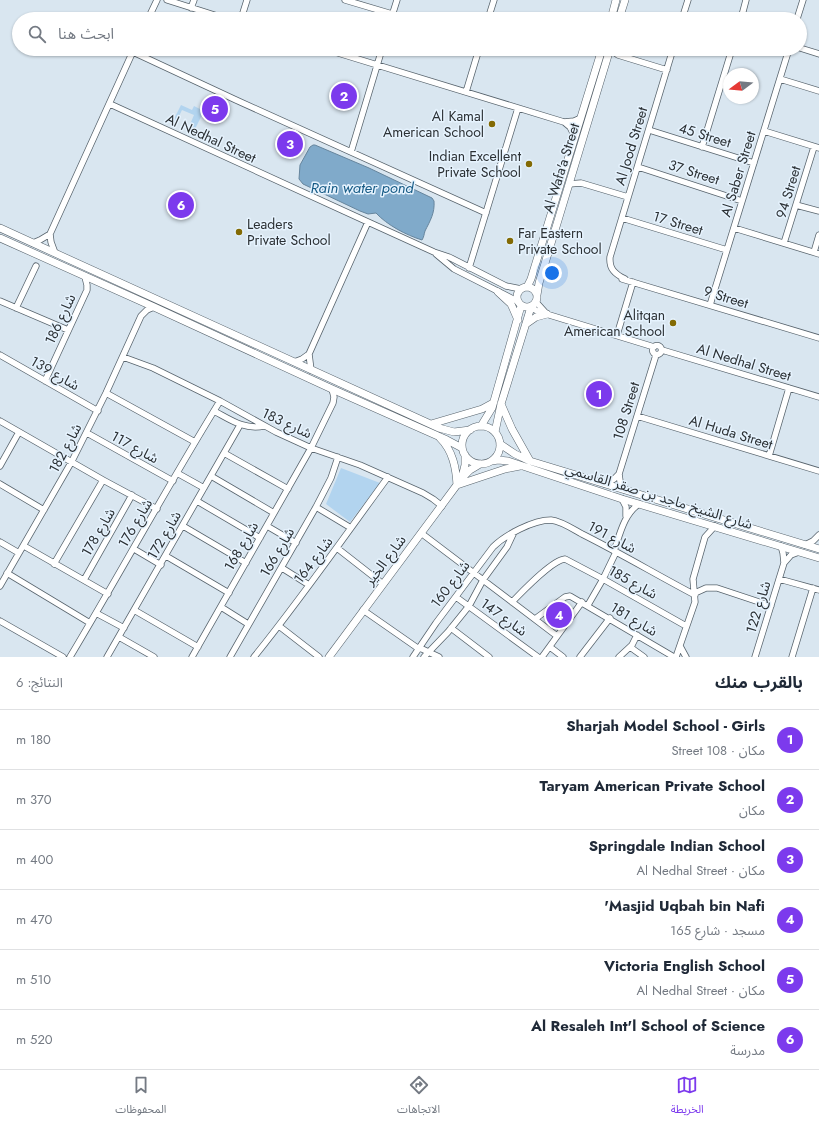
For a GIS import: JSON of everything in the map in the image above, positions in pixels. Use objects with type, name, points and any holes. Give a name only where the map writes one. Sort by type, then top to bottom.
[{"type":"street","points":[[151,12],[157,0]]},
{"type":"street","points":[[166,0],[204,12]]},
{"type":"street","points":[[191,8],[194,0]]},
{"type":"street","points":[[243,12],[247,0]]},
{"type":"street","points":[[345,0],[378,12]]},
{"type":"street","points":[[393,12],[397,0]]},
{"type":"street","points":[[490,12],[494,0]]},
{"type":"street","points":[[613,12],[616,0]]},
{"type":"street","points":[[621,12],[625,0]]},
{"type":"street","points":[[684,12],[688,0]]},
{"type":"street","points":[[743,12],[746,0]]},
{"type":"street","points":[[799,12],[803,1]]},
{"type":"street","points":[[807,50],[819,54]]},
{"type":"street","points":[[55,253],[50,234],[131,56]]},
{"type":"street","points":[[146,56],[236,100],[486,213]]},
{"type":"street","points":[[348,56],[564,122],[574,121],[581,118]]},
{"type":"street","points":[[351,152],[380,56]]},
{"type":"street","points":[[466,92],[477,56]]},
{"type":"street","name":"Al Wafa'a Street","points":[[524,288],[531,279],[600,56]]},
{"type":"street","name":"Al Wafa'a Street","points":[[495,432],[501,404],[534,302],[538,283],[609,56]]},
{"type":"street","points":[[621,56],[667,70]]},
{"type":"street","name":"Al Jood Street","points":[[625,279],[615,276],[609,269],[608,260],[638,167],[671,56]]},
{"type":"street","points":[[702,147],[730,56]]},
{"type":"street","name":"Al Saber Street","points":[[710,305],[787,56]]},
{"type":"street","points":[[780,78],[819,91]]},
{"type":"street","name":"Al Nedhal Street","points":[[110,104],[434,252],[448,257],[506,286],[524,288]]},
{"type":"street","points":[[469,268],[518,108]]},
{"type":"street","points":[[564,122],[570,127],[575,137]]},
{"type":"street","name":"45 Street","points":[[649,130],[754,163]]},
{"type":"street","points":[[764,131],[816,148]]},
{"type":"street","name":"94 Street","points":[[784,244],[816,148]]},
{"type":"street","name":"37 Street","points":[[638,167],[742,201]]},
{"type":"street","points":[[569,184],[581,183],[628,197]]},
{"type":"street","points":[[796,205],[819,211]]},
{"type":"street","name":"17 Street","points":[[622,218],[727,250]]},
{"type":"street","points":[[294,362],[309,354],[368,222]]},
{"type":"street","points":[[0,228],[431,424],[449,431],[459,432],[481,426],[489,428],[495,432],[500,444],[498,454],[492,461],[480,464],[471,462],[465,455],[462,448],[464,436],[470,430]]},
{"type":"street","points":[[734,228],[816,253],[819,235]]},
{"type":"street","points":[[33,243],[50,234]]},
{"type":"street","points":[[0,238],[345,395],[437,435],[462,448]]},
{"type":"street","name":"Al Nedhal Street","points":[[434,252],[454,269],[519,304]]},
{"type":"street","points":[[16,308],[36,266]]},
{"type":"street","name":"شارع 186","points":[[85,277],[87,290]]},
{"type":"street","name":"9 Street","points":[[625,279],[819,338]]},
{"type":"street","points":[[617,335],[633,282]]},
{"type":"street","name":"شارع 186","points":[[45,381],[87,290],[92,285],[99,283]]},
{"type":"street","points":[[481,426],[494,403],[518,321],[518,293],[524,288],[534,290],[534,302],[528,308],[519,304]]},
{"type":"street","points":[[498,292],[510,304],[518,321]]},
{"type":"street","points":[[0,301],[68,330]]},
{"type":"street","name":"شارع 182","points":[[0,586],[72,461],[98,411],[141,316],[140,302]]},
{"type":"street","points":[[534,302],[547,314],[654,347],[661,347],[662,350],[660,354],[656,354],[653,351],[654,347]]},
{"type":"street","points":[[141,316],[147,310],[154,307]]},
{"type":"street","points":[[526,324],[536,317],[547,314]]},
{"type":"street","name":"Al Nedhal Street","points":[[662,350],[819,397]]},
{"type":"street","points":[[309,354],[311,370]]},
{"type":"street","name":"108 Street","points":[[619,474],[656,354]]},
{"type":"street","name":"شارع 139","points":[[0,355],[98,411]]},
{"type":"street","name":"شارع 183","points":[[123,357],[149,366],[220,401],[264,426],[311,448],[388,477],[428,495],[442,506]]},
{"type":"street","points":[[769,456],[789,388]]},
{"type":"street","points":[[332,389],[334,397],[333,403]]},
{"type":"street","points":[[106,393],[195,442]]},
{"type":"street","points":[[333,403],[338,397],[345,395]]},
{"type":"street","name":"شارع 176","points":[[70,657],[220,401]]},
{"type":"street","name":"شارع 168","points":[[192,657],[311,448],[333,403]]},
{"type":"street","points":[[431,424],[482,410],[494,403]]},
{"type":"street","points":[[501,404],[512,429],[530,461]]},
{"type":"street","points":[[214,410],[240,425],[251,428],[264,426]]},
{"type":"street","name":"Al Huda Street","points":[[637,416],[819,471]]},
{"type":"street","points":[[0,421],[157,509]]},
{"type":"street","name":"شارع 172","points":[[107,657],[240,425]]},
{"type":"street","points":[[0,466],[20,432]]},
{"type":"street","name":"شارع 117","points":[[86,434],[173,481]]},
{"type":"street","points":[[437,435],[446,445],[451,454],[455,467],[457,485],[505,469],[520,466]]},
{"type":"street","name":"شارع الشيخ ماجد بن صقر القاسمي","points":[[500,444],[515,454],[530,461],[819,549]]},
{"type":"street","points":[[224,453],[288,489]]},
{"type":"street","name":"شارع الخير","points":[[462,478],[465,465],[465,455]]},
{"type":"street","name":"شارع 166","points":[[233,656],[248,624],[282,568],[316,507],[331,478],[338,457]]},
{"type":"street","name":"شارع الشيخ ماجد بن صقر القاسمي","points":[[492,461],[503,460],[622,499],[819,558]]},
{"type":"street","name":"شارع الخير","points":[[329,657],[462,478],[470,470],[480,464]]},
{"type":"street","points":[[177,473],[204,488]]},
{"type":"street","points":[[605,484],[612,481],[619,474]]},
{"type":"street","points":[[619,474],[624,490]]},
{"type":"street","points":[[211,476],[274,514]]},
{"type":"street","name":"شارع 164","points":[[254,657],[279,626],[388,477]]},
{"type":"street","points":[[54,564],[103,480]]},
{"type":"street","points":[[0,484],[44,510]]},
{"type":"street","name":"شارع 178","points":[[84,580],[132,495]]},
{"type":"street","points":[[588,605],[603,579],[615,551],[626,516],[626,507],[622,499]]},
{"type":"street","points":[[197,501],[260,538]]},
{"type":"street","points":[[626,516],[639,504]]},
{"type":"street","points":[[316,507],[351,528]]},
{"type":"street","name":"شارع 191","points":[[514,532],[543,522],[555,521],[695,594]]},
{"type":"street","points":[[675,657],[695,602],[693,578],[705,537],[702,522]]},
{"type":"street","points":[[183,526],[246,563]]},
{"type":"street","points":[[267,526],[296,543]]},
{"type":"street","points":[[705,537],[715,526]]},
{"type":"street","points":[[424,657],[469,606],[483,580],[507,547],[514,532]]},
{"type":"street","name":"شارع 160","points":[[413,657],[493,547],[503,538],[514,532]]},
{"type":"street","points":[[421,533],[473,574],[557,636]]},
{"type":"street","points":[[805,545],[813,541],[819,535]]},
{"type":"street","points":[[0,542],[19,553]]},
{"type":"street","points":[[24,546],[108,594]]},
{"type":"street","points":[[780,546],[784,556],[784,563]]},
{"type":"street","points":[[337,548],[383,584]]},
{"type":"street","points":[[134,549],[161,565]]},
{"type":"street","points":[[784,563],[791,555],[800,552]]},
{"type":"street","points":[[166,556],[229,593]]},
{"type":"street","name":"شارع 185","points":[[512,602],[539,575],[560,560],[567,560],[686,626]]},
{"type":"street","name":"شارع 122","points":[[756,657],[784,563]]},
{"type":"street","points":[[282,568],[309,585]]},
{"type":"street","points":[[7,573],[90,623]]},
{"type":"street","points":[[779,579],[819,590]]},
{"type":"street","points":[[695,594],[706,588],[717,588],[771,606]]},
{"type":"street","points":[[792,657],[813,588]]},
{"type":"street","name":"شارع 181","points":[[535,619],[568,596],[574,597],[675,657]]},
{"type":"street","name":"شارع 147","points":[[456,597],[538,657]]},
{"type":"street","points":[[542,657],[582,602]]},
{"type":"street","points":[[221,607],[248,624]]},
{"type":"street","points":[[134,610],[198,647]]},
{"type":"street","points":[[363,610],[420,648],[439,657]]},
{"type":"street","points":[[96,613],[124,628]]},
{"type":"street","points":[[580,657],[610,618]]},
{"type":"street","points":[[0,621],[63,657]]},
{"type":"street","points":[[279,626],[319,657]]},
{"type":"street","points":[[451,628],[489,657]]},
{"type":"street","points":[[619,657],[630,647],[637,635]]},
{"type":"street","points":[[119,637],[154,657]]},
{"type":"street","points":[[680,646],[686,657]]},
{"type":"street","points":[[550,647],[563,657]]},
{"type":"street","points":[[630,647],[644,657]]},
{"type":"shaded area","points":[[181,105],[192,110],[194,106],[204,111],[194,131],[188,129],[194,115],[182,110],[176,122],[173,121]]},
{"type":"shaded area","points":[[341,468],[380,483],[350,522],[326,504]]},
{"type":"water","name":"Rain water pond","points":[[313,145],[369,168],[432,198],[434,201],[433,213],[422,240],[397,229],[376,213],[368,214],[360,211],[303,184],[299,179],[300,165],[310,147]]},
{"type":"place","name":"Taryam American Private School","points":[[344,96]]},
{"type":"place","name":"Victoria English School","points":[[215,109]]},
{"type":"place","name":"Al Kamal American School","points":[[492,124]]},
{"type":"place","name":"Springdale Indian School","points":[[290,144]]},
{"type":"place","name":"Indian Excellent Private School","points":[[529,164]]},
{"type":"place","name":"Al Resaleh Int'l School of Science","points":[[181,205]]},
{"type":"place","name":"Leaders Private School","points":[[239,232]]},
{"type":"place","name":"Far Eastern Private School","points":[[510,241]]},
{"type":"place","name":"Alitqan American School","points":[[673,323]]},
{"type":"place","name":"Sharjah Model School - Girls","points":[[599,394]]},
{"type":"place","name":"Masjid Uqbah bin Nafi'","points":[[559,615]]}]
